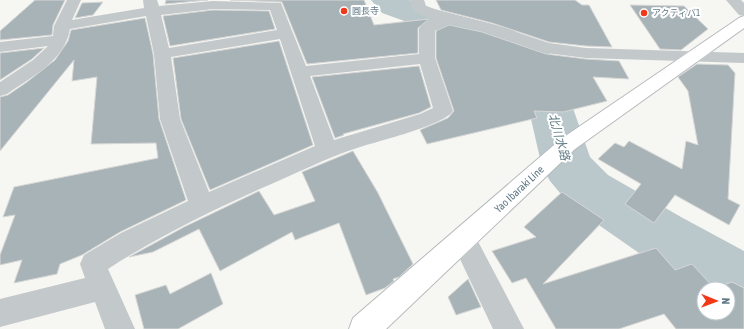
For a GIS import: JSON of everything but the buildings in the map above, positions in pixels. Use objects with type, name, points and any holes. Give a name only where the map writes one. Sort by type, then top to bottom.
[{"type":"main road","name":"Yao Ibaraki Line","points":[[364,329],[464,240],[568,144],[744,21]]},
{"type":"street","points":[[0,90],[49,55],[57,46],[70,5],[74,0]]},
{"type":"street","points":[[417,0],[419,9],[446,18],[487,27],[546,48],[586,53],[744,58]]},
{"type":"street","points":[[733,0],[744,12]]},
{"type":"street","points":[[151,6],[162,54],[170,119],[202,205]]},
{"type":"street","points":[[0,47],[60,33],[151,6],[276,6],[327,150]]},
{"type":"street","points":[[120,329],[93,264],[130,241],[202,205],[327,150],[428,119],[443,111],[427,58],[427,28],[446,18]]},
{"type":"street","points":[[162,54],[286,33]]},
{"type":"street","points":[[299,72],[427,58]]},
{"type":"street","points":[[464,240],[509,329]]},
{"type":"street","points":[[0,313],[102,287]]},
{"type":"waterway","name":"北川水路","points":[[387,0],[394,6],[422,16],[498,37],[532,56],[540,71],[557,134],[568,167],[589,190],[660,235],[744,284]]},
{"type":"place","name":"圓長寺","points":[[344,11]]},
{"type":"place","name":"アクティバ1","points":[[644,13]]}]
